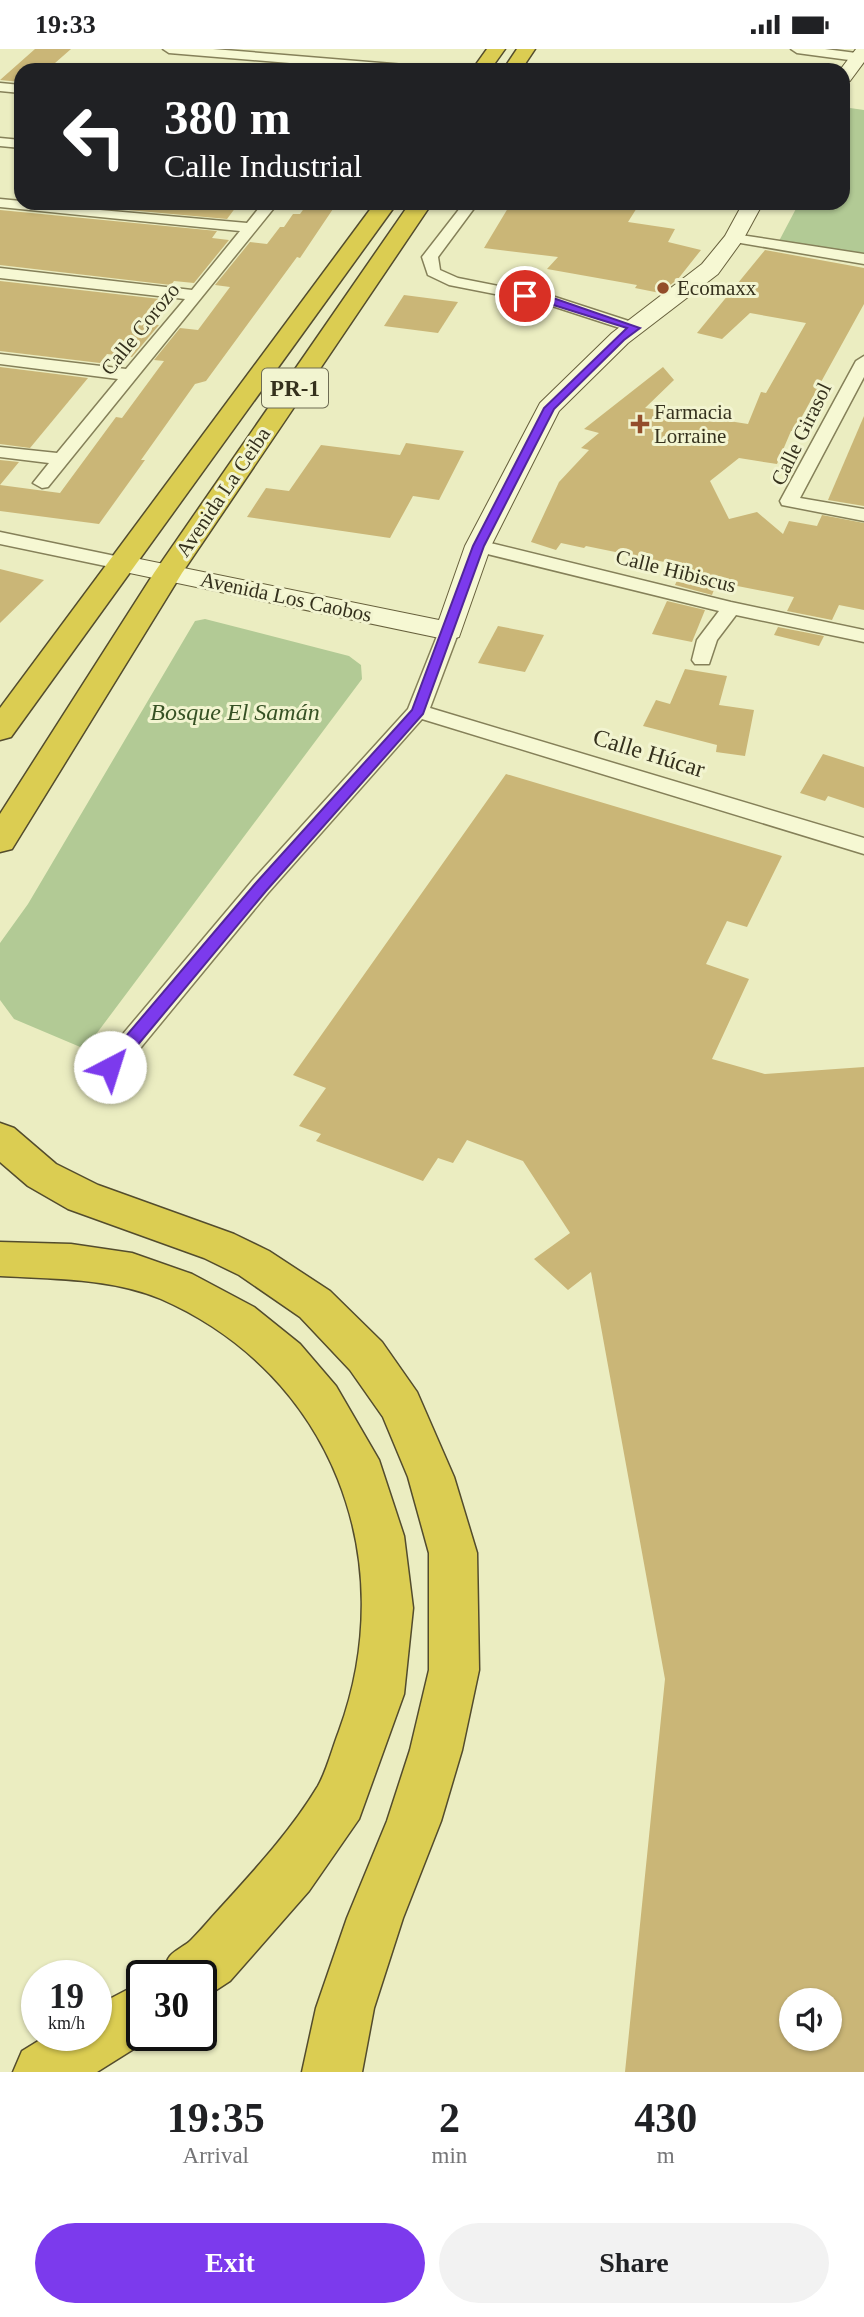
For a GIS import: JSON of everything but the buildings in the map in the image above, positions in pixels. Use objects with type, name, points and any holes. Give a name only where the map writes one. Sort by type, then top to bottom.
[{"type":"highway","name":"Avenida La Ceiba","points":[[120,563],[381,210]]},
{"type":"highway","name":"Avenida La Ceiba","points":[[168,573],[416,210]]},
{"type":"highway","name":"PR-1","points":[[0,730],[120,563]]},
{"type":"highway","name":"PR-1","points":[[9,827],[168,573]]},
{"type":"highway","points":[[0,712],[28,691]]},
{"type":"highway","points":[[0,848],[9,827]]},
{"type":"highway","points":[[0,1139],[42,1175],[83,1197],[219,1246],[254,1263],[315,1304],[366,1356],[401,1406],[431,1477],[453,1553],[454,1670],[436,1750],[414,1821],[375,1918],[345,2008],[332,2072]]},
{"type":"highway","points":[[0,1259],[71,1262],[132,1271],[177,1287],[239,1320],[284,1358],[320,1400],[356,1460],[380,1536],[388,1608],[378,1694],[340,1800],[290,1872],[211,1960]]},
{"type":"highway","points":[[43,2072],[126,2021]]},
{"type":"street","points":[[169,49],[339,63]]},
{"type":"street","points":[[250,55],[269,49]]},
{"type":"street","points":[[797,49],[862,55]]},
{"type":"street","points":[[850,70],[862,55]]},
{"type":"street","points":[[70,210],[250,228]]},
{"type":"street","name":"Calle Corozo","points":[[42,483],[265,210]]},
{"type":"street","points":[[466,210],[430,257],[433,272],[454,282],[549,300],[635,328]]},
{"type":"street","points":[[110,1067],[260,887],[418,711],[478,546],[549,408],[620,338],[710,269],[734,239],[750,210]]},
{"type":"street","points":[[734,239],[864,258]]},
{"type":"street","points":[[0,273],[195,295]]},
{"type":"street","points":[[0,359],[130,375]]},
{"type":"street","name":"Calle Girasol","points":[[864,361],[789,501],[864,515]]},
{"type":"street","points":[[0,452],[61,459]]},
{"type":"street","name":"Avenida Los Caobos","points":[[0,538],[449,631]]},
{"type":"street","name":"Calle Hibiscus","points":[[478,546],[731,608],[864,636]]},
{"type":"street","points":[[702,660],[707,640],[731,608]]},
{"type":"street","name":"Calle Húcar","points":[[418,711],[864,846]]},
{"type":"green space","points":[[850,108],[864,110],[864,255],[779,241],[795,210],[850,210]]},
{"type":"green space","name":"Bosque El Samán","points":[[205,619],[349,656],[361,665],[362,679],[85,1049],[14,1019],[0,1000],[0,943],[28,904],[195,621]]},
{"type":"place","name":"Ecomaxx","points":[[663,288]]},
{"type":"place","name":"Farmacia Lorraine","points":[[640,424]]},
{"type":"route","points":[[110,1067],[260,887],[418,711],[478,546],[549,408],[620,338],[635,328],[549,300],[525,296]]}]
